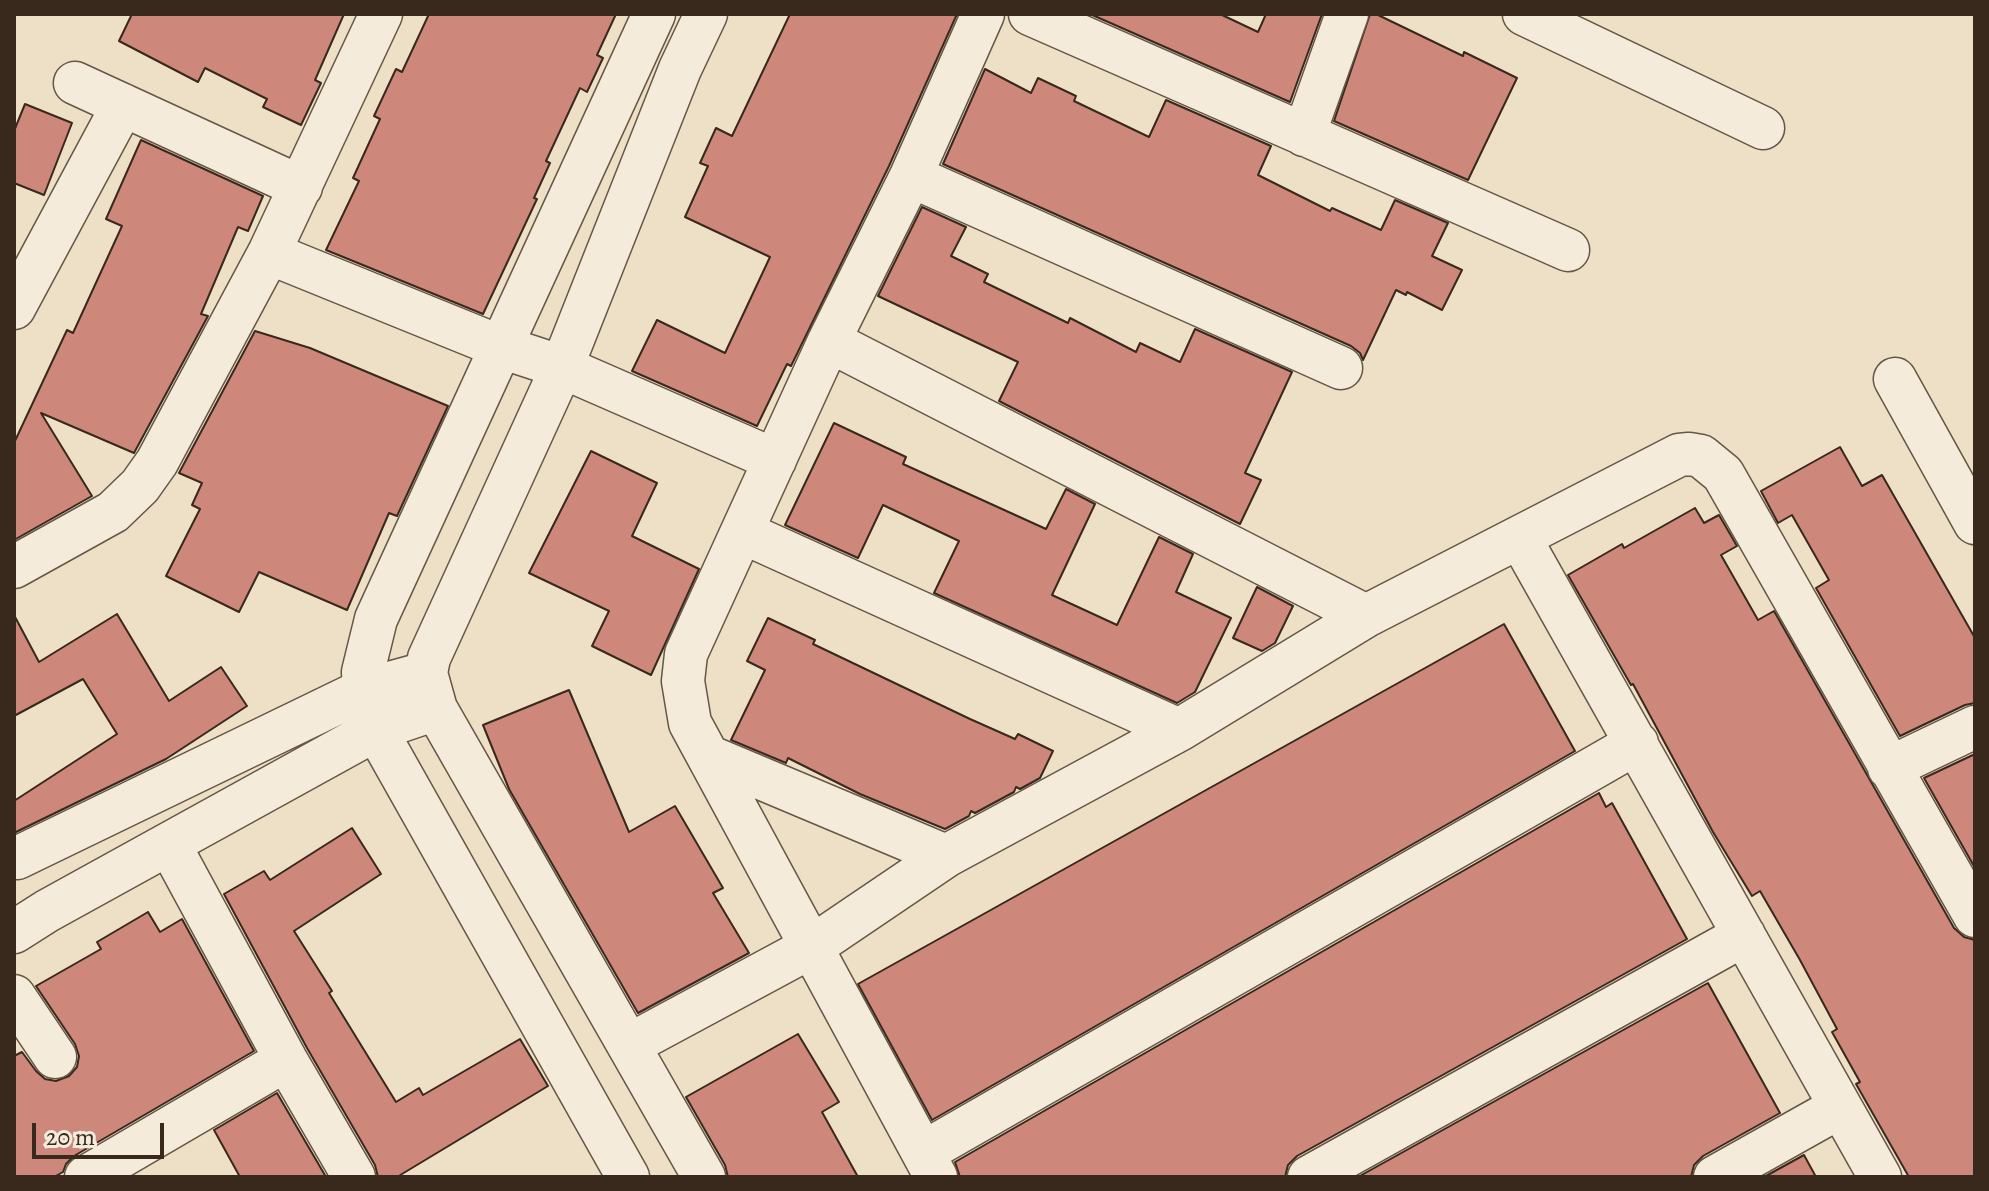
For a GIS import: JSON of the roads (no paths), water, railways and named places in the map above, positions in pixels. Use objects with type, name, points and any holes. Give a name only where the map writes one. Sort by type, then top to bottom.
[{"type":"street","points":[[14,567],[113,512],[140,486],[157,462],[269,253],[381,14]]},
{"type":"street","points":[[693,1173],[629,1045],[431,691],[433,647],[562,367],[680,69],[706,14]]},
{"type":"street","points":[[983,14],[911,176],[829,341],[686,654],[683,681],[690,723],[930,1164],[1637,743]]},
{"type":"street","points":[[1030,14],[1568,250]]},
{"type":"street","points":[[1304,135],[1347,14]]},
{"type":"street","points":[[1524,14],[1763,128]]},
{"type":"street","points":[[628,1177],[377,729],[364,690],[363,672],[376,619],[646,31],[680,69]]},
{"type":"street","points":[[75,83],[301,187]]},
{"type":"street","points":[[14,308],[123,105]]},
{"type":"street","points":[[911,176],[1341,368]]},
{"type":"street","points":[[269,253],[501,347],[562,367],[775,460]]},
{"type":"street","points":[[829,341],[1366,616]]},
{"type":"street","points":[[1895,379],[1975,523]]},
{"type":"street","points":[[629,1045],[813,946],[946,856],[1179,730],[1366,616],[1679,455],[1701,456],[1723,474],[1975,916]]},
{"type":"street","points":[[742,532],[1179,730]]},
{"type":"street","points":[[1520,538],[1880,1177]]},
{"type":"street","points":[[364,690],[431,691],[377,729],[30,922],[15,855],[364,690]]},
{"type":"street","points":[[1889,768],[1975,727]]},
{"type":"street","points":[[708,756],[946,856]]},
{"type":"street","points":[[169,844],[286,1060],[354,1177]]},
{"type":"street","points":[[1309,1177],[1744,935]]},
{"type":"street","points":[[14,996],[55,1057]]},
{"type":"street","points":[[86,1177],[286,1060]]},
{"type":"street","points":[[1715,1177],[1840,1107]]}]
